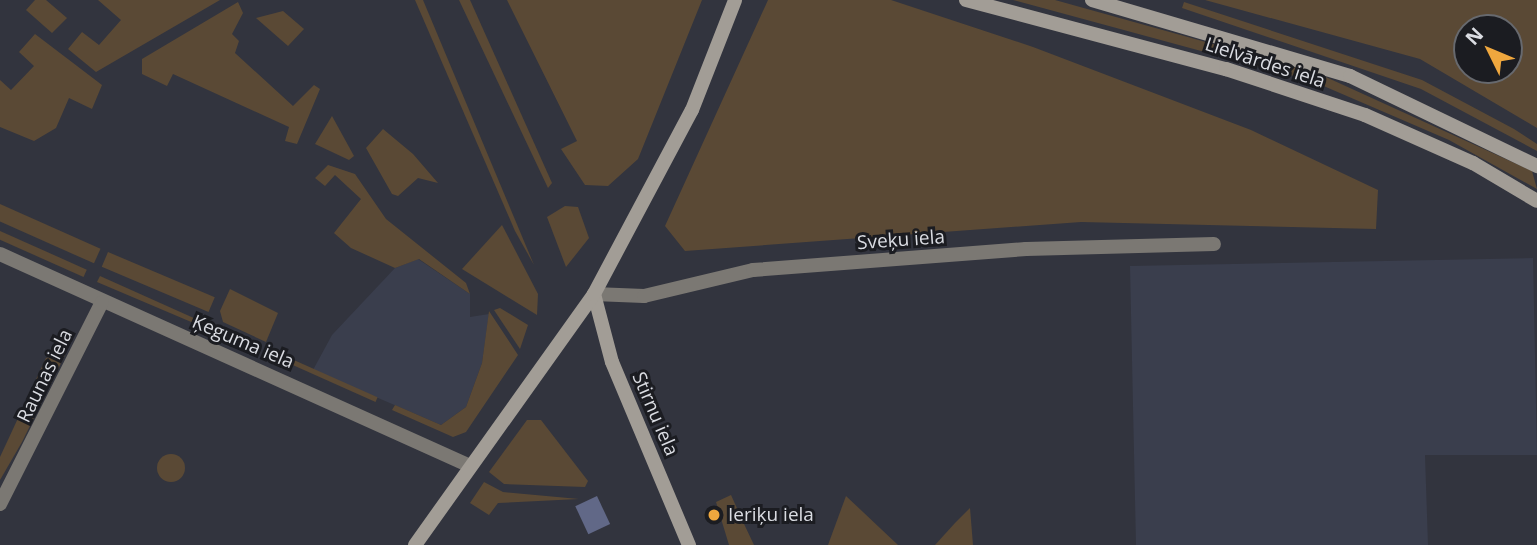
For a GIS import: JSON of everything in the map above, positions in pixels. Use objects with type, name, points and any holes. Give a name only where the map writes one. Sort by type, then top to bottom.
[{"type":"main road","points":[[415,545],[594,294],[692,110],[735,0]]},
{"type":"main road","name":"Lielvārdes iela","points":[[967,0],[1226,69],[1365,115],[1473,163],[1537,201]]},
{"type":"main road","name":"Lielvārdes iela","points":[[1092,0],[1350,76],[1537,166]]},
{"type":"main road","name":"Stirnu iela","points":[[594,294],[612,362],[689,545]]},
{"type":"street","name":"Sveķu iela","points":[[594,294],[644,296],[753,270],[1026,249],[1214,244]]},
{"type":"street","name":"Ķeguma iela","points":[[0,254],[470,466]]},
{"type":"street","name":"Raunas iela","points":[[0,504],[102,302]]},
{"type":"shaded area","points":[[35,0],[46,0],[67,18],[52,33],[26,10]]},
{"type":"shaded area","points":[[98,0],[220,0],[96,72],[68,49],[82,32],[99,45],[121,20]]},
{"type":"shaded area","points":[[415,0],[423,0],[534,265],[515,231]]},
{"type":"shaded area","points":[[459,0],[470,0],[552,183],[548,188]]},
{"type":"shaded area","points":[[507,0],[702,0],[638,159],[608,186],[585,185],[561,149],[577,141]]},
{"type":"shaded area","points":[[768,0],[891,0],[1033,47],[1251,130],[1378,190],[1376,229],[1081,222],[685,251],[665,226]]},
{"type":"shaded area","points":[[1013,0],[1055,0],[1317,73],[1532,171],[1537,189],[1449,140],[1312,81]]},
{"type":"shaded area","points":[[1205,0],[1537,0],[1537,128],[1462,84],[1523,84],[1523,14],[1453,14],[1453,78],[1420,59]]},
{"type":"shaded area","points":[[238,2],[243,13],[232,34],[239,41],[235,53],[293,106],[314,85],[320,89],[297,144],[285,141],[289,127],[173,74],[167,86],[142,74],[142,59]]},
{"type":"shaded area","points":[[1184,2],[1422,80],[1514,129],[1537,144],[1537,151],[1421,89],[1182,8]]},
{"type":"shaded area","points":[[283,11],[304,29],[288,46],[256,18]]},
{"type":"shaded area","points":[[35,34],[102,85],[92,109],[69,98],[56,128],[34,141],[0,127],[0,80],[11,90],[34,66],[19,52]]},
{"type":"shaded area","points":[[332,116],[354,156],[349,160],[315,144]]},
{"type":"shaded area","points":[[383,129],[413,154],[438,183],[418,178],[398,196],[392,194],[366,148]]},
{"type":"shaded area","points":[[328,165],[355,174],[386,219],[466,283],[470,294],[419,259],[395,268],[351,248],[334,233],[361,199],[335,175],[325,186],[315,178]]},
{"type":"shaded area","points":[[0,204],[100,249],[94,263],[0,222]]},
{"type":"shaded area","points":[[565,206],[578,207],[589,238],[566,267],[547,217]]},
{"type":"shaded area","points":[[502,225],[538,294],[537,315],[462,269]]},
{"type":"shaded area","points":[[0,231],[87,270],[84,277],[0,240]]},
{"type":"shaded area","points":[[108,252],[215,297],[209,312],[102,267]]},
{"type":"shaded area","points":[[1533,258],[1537,455],[1425,455],[1428,545],[1136,545],[1130,266]]},
{"type":"shaded area","points":[[418,259],[470,294],[470,317],[489,314],[482,363],[466,407],[441,425],[313,370],[332,335],[395,268]]},
{"type":"shaded area","points":[[100,276],[254,345],[257,350],[97,282]]},
{"type":"shaded area","points":[[230,289],[278,313],[266,342],[223,322],[220,311]]},
{"type":"shaded area","points":[[500,308],[528,325],[520,349],[494,310]]},
{"type":"shaded area","points":[[489,311],[518,355],[466,432],[453,437],[392,410],[395,405],[441,425],[466,407],[482,363]]},
{"type":"shaded area","points":[[66,353],[0,480],[0,457],[46,358]]},
{"type":"shaded area","points":[[278,353],[378,397],[376,402],[276,358]]},
{"type":"shaded area","points":[[527,420],[541,420],[588,481],[585,487],[504,484],[489,472]]},
{"type":"shaded area","points":[[171,454],[181,458],[185,468],[181,478],[171,482],[161,478],[157,468],[161,458]]},
{"type":"shaded area","points":[[484,482],[503,492],[579,499],[498,503],[489,515],[470,503]]},
{"type":"shaded area","points":[[731,495],[754,545],[729,545],[716,502]]},
{"type":"shaded area","points":[[846,496],[898,545],[828,545]]},
{"type":"shaded area","points":[[970,508],[973,545],[935,545],[955,523]]},
{"type":"building","points":[[597,496],[610,524],[588,534],[575,506]]},
{"type":"place","name":"Ieriķu iela","points":[[714,515]]}]
